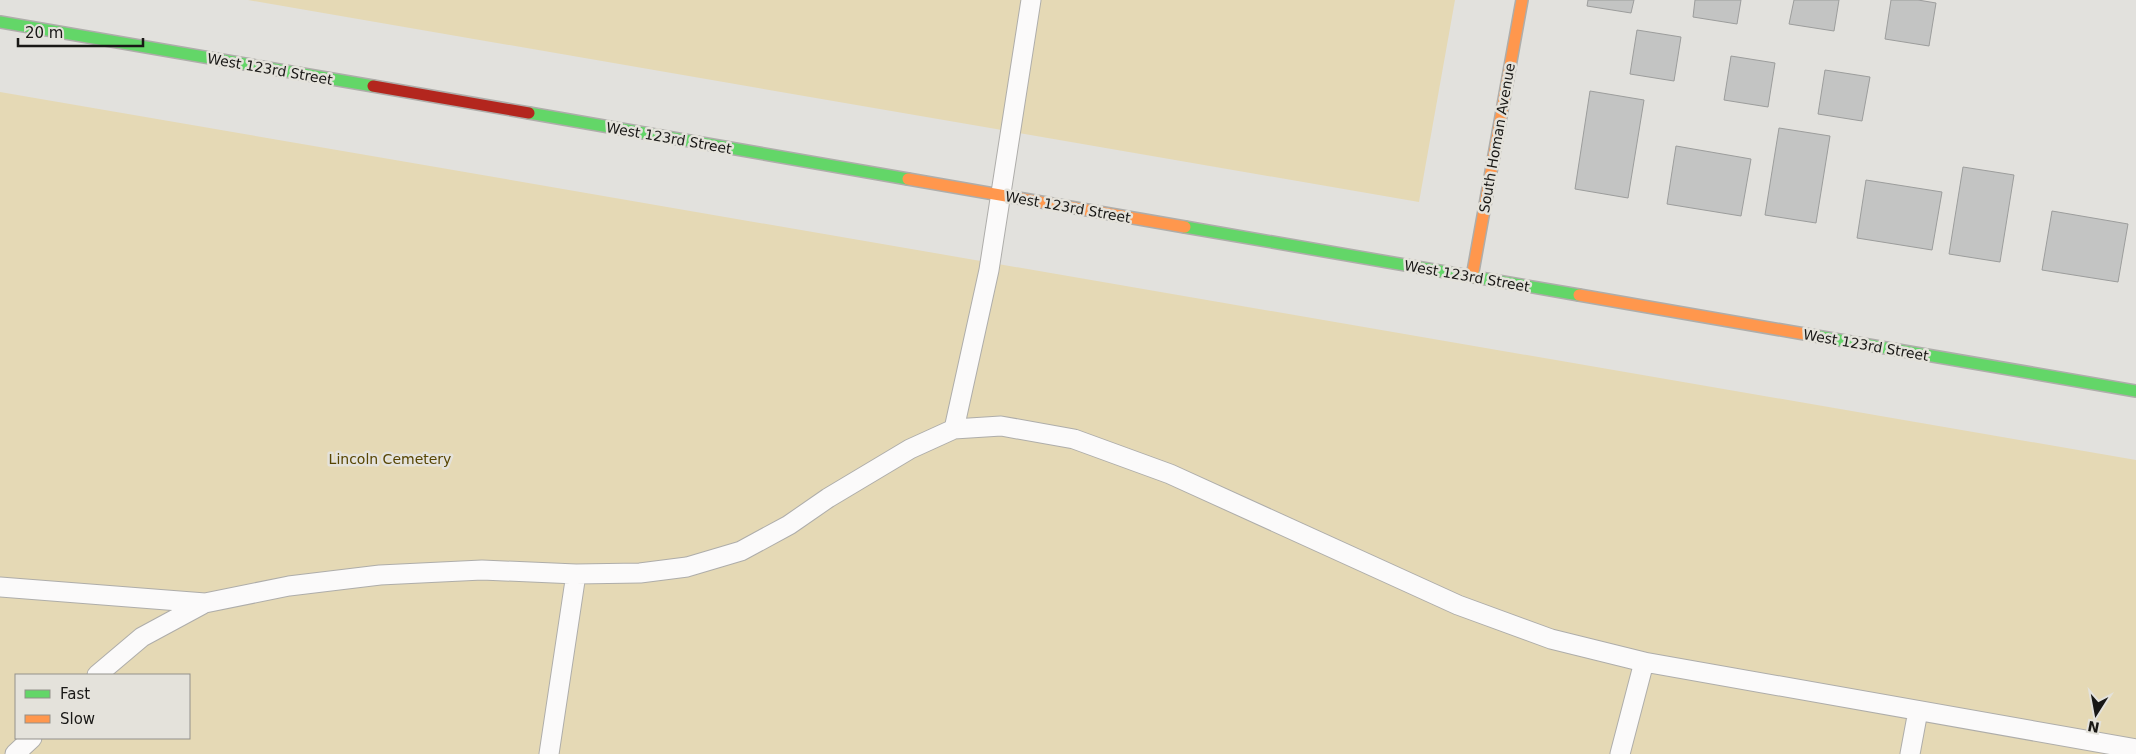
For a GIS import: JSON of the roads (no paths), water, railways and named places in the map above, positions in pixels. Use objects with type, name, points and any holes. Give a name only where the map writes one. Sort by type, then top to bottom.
[{"type":"street","name":"South Homan Avenue","points":[[1472,277],[1522,0]]},
{"type":"street","name":"West 123rd Street","points":[[0,22],[2136,391]]},
{"type":"lane","points":[[954,429],[989,270],[1031,0]]},
{"type":"lane","points":[[98,674],[142,637],[205,604],[290,586],[380,575],[482,570],[576,574],[640,573],[687,567],[741,551],[789,525],[828,498],[910,449],[954,429],[1001,426],[1074,438],[1170,474],[1458,605],[1551,639],[1644,662],[2136,749]]},
{"type":"lane","points":[[549,754],[576,574]]},
{"type":"lane","points":[[0,587],[205,604]]},
{"type":"lane","points":[[1620,754],[1644,662]]},
{"type":"lane","points":[[1910,754],[1918,711]]},
{"type":"lane","points":[[16,754],[31,739]]},
{"type":"park label","name":"Lincoln Cemetery","points":[[390,459]]}]
